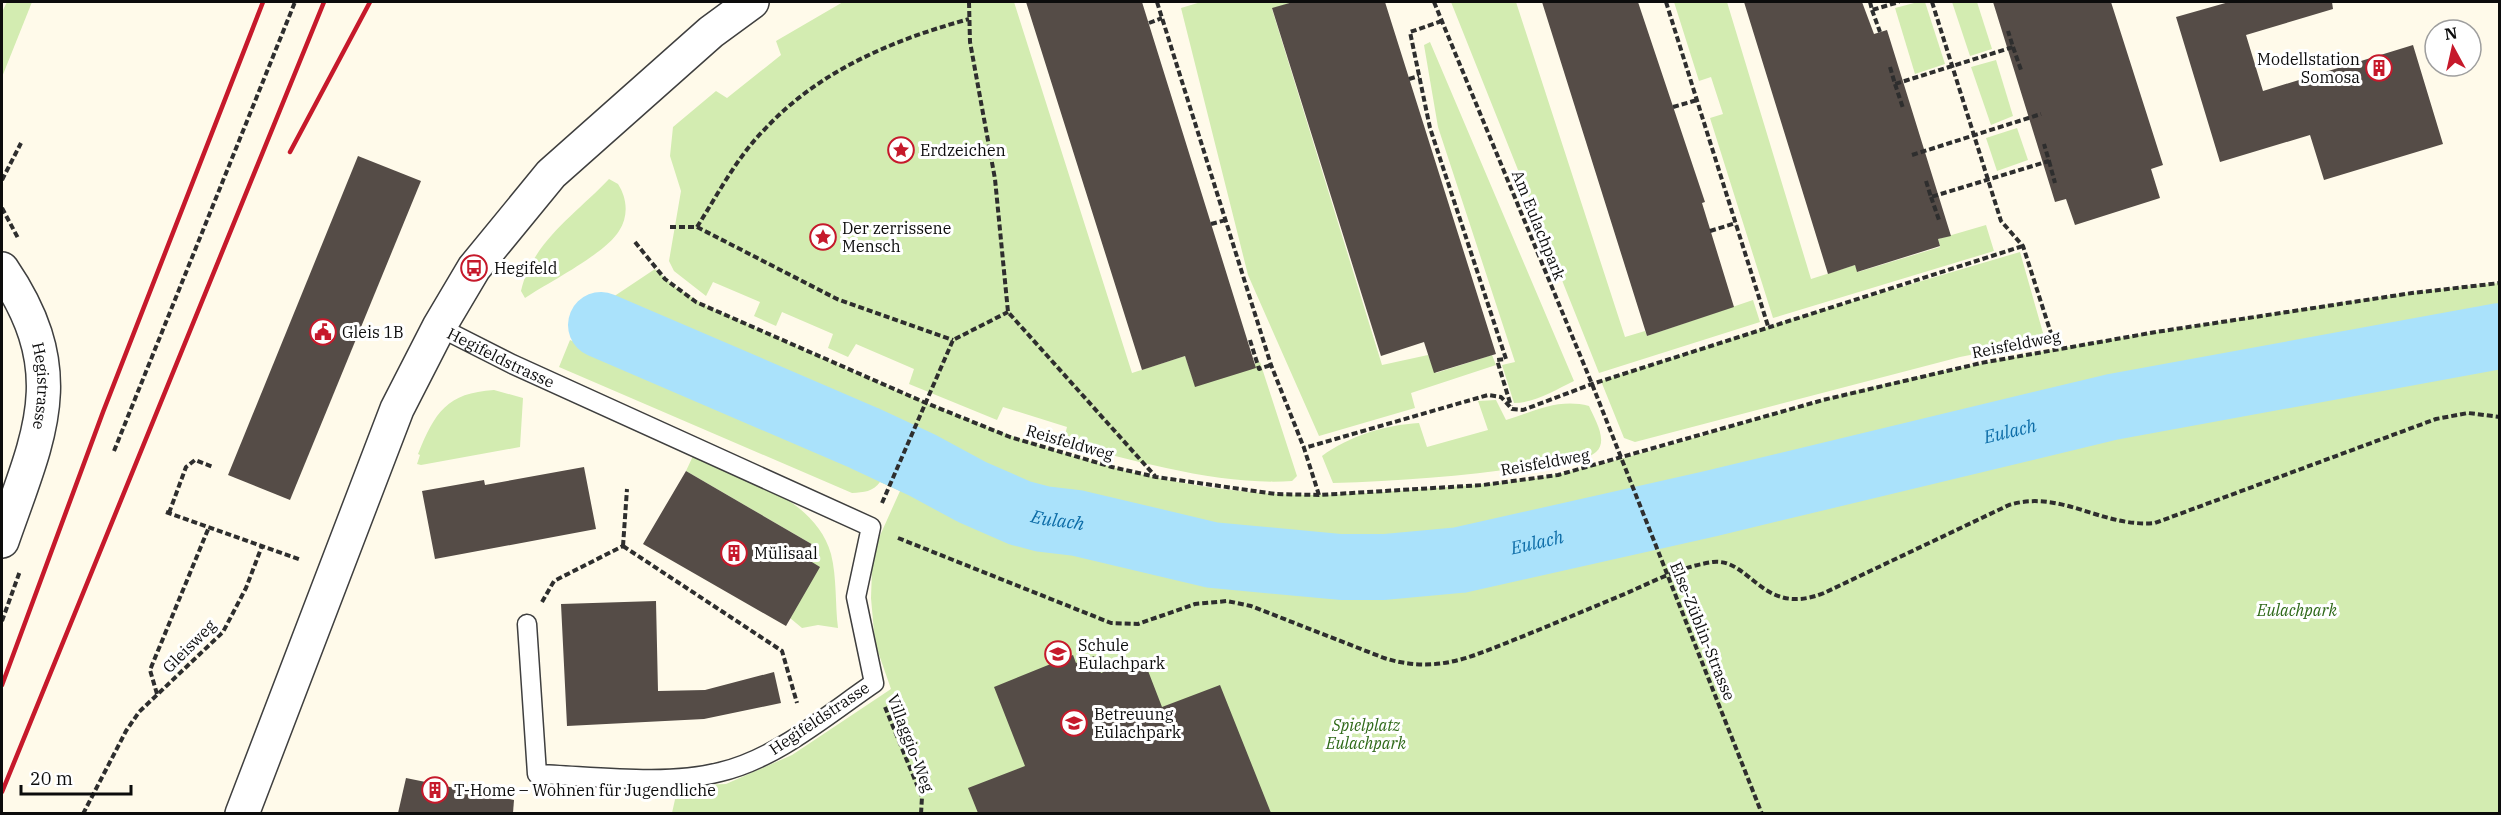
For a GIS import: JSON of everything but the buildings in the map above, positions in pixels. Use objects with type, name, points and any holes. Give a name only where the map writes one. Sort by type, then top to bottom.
[{"type":"street","name":"Hegifeldstrasse","points":[[242,813],[397,409],[438,327],[474,268],[551,174],[711,32],[752,2]]},
{"type":"street","name":"Hegistrasse","points":[[2,269],[23,302],[33,325],[42,366],[44,402],[38,436],[2,541]]},
{"type":"lane","name":"Hegifeldstrasse","points":[[438,327],[512,364],[871,527],[856,597],[874,682],[777,750],[721,772],[674,779],[537,774],[527,624]]},
{"type":"path","points":[[114,451],[295,2]]},
{"type":"path","points":[[969,2],[974,65],[994,179],[1008,312],[1156,477]]},
{"type":"path","points":[[1157,2],[1271,365],[1304,448],[1318,495]]},
{"type":"path","name":"Am Eulachpark","points":[[1434,2],[1621,458]]},
{"type":"path","points":[[1666,2],[1768,327]]},
{"type":"path","points":[[1870,2],[1880,32]]},
{"type":"path","points":[[1872,10],[1899,2]]},
{"type":"path","points":[[1932,2],[2001,221],[2023,246],[2056,349]]},
{"type":"path","points":[[1149,23],[1162,18]]},
{"type":"path","points":[[697,227],[747,149],[764,129],[807,91],[867,55],[900,40],[969,19]]},
{"type":"path","points":[[1442,21],[1410,32],[1430,128],[1506,358],[1497,360],[1512,409]]},
{"type":"path","points":[[2008,31],[2021,70]]},
{"type":"path","points":[[1895,84],[2013,47]]},
{"type":"path","points":[[1890,68],[1903,108]]},
{"type":"path","points":[[1409,79],[1419,76]]},
{"type":"path","points":[[1673,107],[1697,100]]},
{"type":"path","points":[[1912,155],[2041,114]]},
{"type":"path","points":[[2,180],[21,143]]},
{"type":"path","points":[[2044,144],[2055,183]]},
{"type":"path","points":[[1931,197],[2049,161]]},
{"type":"path","points":[[1926,181],[1939,220]]},
{"type":"path","points":[[1446,197],[1452,195]]},
{"type":"path","points":[[1211,224],[1226,220]]},
{"type":"path","points":[[1710,231],[1736,223]]},
{"type":"path","points":[[670,227],[697,227],[837,299],[953,340]]},
{"type":"path","name":"Reisfeldweg","points":[[635,242],[665,279],[696,302],[926,403],[1010,437],[1156,477],[1276,494],[1318,495],[1483,484],[1558,475],[1862,390],[1950,369],[2056,349],[2412,293],[2499,283]]},
{"type":"path","points":[[1304,448],[1488,395],[1501,397],[1512,409],[1523,410],[1592,384],[2023,246]]},
{"type":"path","points":[[890,486],[953,340],[1008,312]]},
{"type":"path","points":[[1250,340],[1259,369],[1271,365]]},
{"type":"path","points":[[871,527],[1111,623],[1138,624],[1195,604],[1227,601],[1251,606],[1384,658],[1413,665],[1458,661],[1704,563],[1727,563],[1768,592],[1785,598],[1804,599],[1824,593],[2009,505],[2023,501],[2038,499],[2051,501],[2124,523],[2155,523],[2436,419],[2468,413],[2499,417]]},
{"type":"path","name":"Else-Züblin-Strasse","points":[[1621,458],[1762,813]]},
{"type":"path","points":[[213,466],[195,460],[186,466],[168,512],[308,562]]},
{"type":"path","points":[[623,546],[627,489]]},
{"type":"path","name":"Gleisweg","points":[[158,694],[150,670],[209,527]]},
{"type":"path","name":"Gleisweg","points":[[83,813],[126,730],[139,711],[224,632],[246,588],[262,546]]},
{"type":"path","points":[[527,624],[554,581],[623,546]]},
{"type":"path","points":[[623,546],[782,651],[796,703]]},
{"type":"path","name":"Villaggio-Weg","points":[[874,682],[922,797],[921,813]]},
{"type":"green space","points":[[7,2],[32,2],[2,77],[2,12]]},
{"type":"green space","points":[[843,2],[1014,2],[1132,373],[1185,356],[1194,382],[1260,362],[1297,476],[1292,481],[1264,482],[1206,476],[1063,443],[1067,427],[1003,407],[997,420],[909,384],[914,369],[856,344],[848,357],[828,348],[833,334],[782,312],[776,326],[754,316],[760,302],[713,282],[706,296],[674,271],[669,261],[681,191],[670,156],[673,127],[716,91],[727,98],[781,55],[776,41]]},
{"type":"green space","points":[[1201,2],[1293,2],[1272,9],[1382,365],[1428,355],[1436,373],[1492,355],[1496,365],[1411,393],[1415,408],[1319,436],[1248,275],[1181,8]]},
{"type":"green space","points":[[1451,2],[1516,2],[1625,337],[1645,331],[1647,336],[1753,300],[1760,322],[1599,373]]},
{"type":"green space","points":[[1674,2],[1727,2],[1811,279],[1855,265],[1858,272],[1940,247],[1938,239],[1986,225],[1994,251],[1773,318],[1710,118],[1723,114],[1711,77],[1699,81]]},
{"type":"green space","points":[[1925,2],[1945,64],[1915,74],[1895,8]]},
{"type":"green space","points":[[1952,2],[1977,2],[1992,49],[1970,56]]},
{"type":"green space","points":[[1430,42],[1574,381],[1530,401],[1514,403],[1502,365],[1515,362],[1438,127],[1424,45]]},
{"type":"green space","points":[[1996,60],[2013,116],[1991,125],[1971,67]]},
{"type":"green space","points":[[2017,128],[2028,160],[1997,171],[1986,138]]},
{"type":"green space","points":[[609,179],[618,184],[625,201],[624,219],[619,231],[602,249],[525,298],[521,291],[527,274],[545,243]]},
{"type":"green space","points":[[2020,252],[2045,340],[1960,357],[1635,442],[1624,438],[1601,381],[1789,320]]},
{"type":"green space","name":"Eulachpark","points":[[655,269],[675,287],[708,307],[915,398],[1057,451],[1129,471],[1203,486],[1298,495],[1396,491],[1500,483],[1548,476],[1643,453],[1877,386],[2017,356],[2313,307],[2406,293],[2499,283],[2499,813],[672,813],[678,786],[726,784],[792,755],[891,689],[875,643],[871,598],[872,569],[878,540],[900,491],[880,482],[871,490],[852,493],[559,367],[570,340],[592,349],[613,297]]},
{"type":"green space","points":[[494,390],[523,398],[520,447],[417,464],[424,439],[445,407],[465,395]]},
{"type":"green space","points":[[1496,400],[1506,420],[1557,405],[1589,406],[1601,436],[1600,447],[1592,455],[1581,459],[1497,471],[1416,479],[1333,483],[1322,456],[1344,443],[1380,429],[1419,423],[1427,447],[1488,430],[1478,401]]},
{"type":"green space","points":[[693,456],[754,481],[793,503],[809,518],[822,534],[831,554],[838,628],[818,625],[802,628],[790,618],[807,559],[815,546],[686,471]]},
{"type":"waterway","name":"Eulach","points":[[601,325],[864,438],[972,492],[1020,513],[1043,519],[1077,523],[1212,555],[1341,567],[1384,567],[1460,560],[1709,504],[2112,407],[2500,336]]},
{"type":"railway","points":[[2,685],[103,412],[263,2]]},
{"type":"railway","points":[[2,792],[324,2]]},
{"type":"railway","points":[[290,152],[370,2]]},
{"type":"place","name":"Modellstation Somosa","points":[[2379,68]]},
{"type":"place","name":"Erdzeichen","points":[[901,150]]},
{"type":"place","name":"Der zerrissene Mensch","points":[[823,237]]},
{"type":"place","name":"Hegifeld","points":[[474,268]]},
{"type":"place","name":"Gleis 1B","points":[[323,332]]},
{"type":"place","name":"Mülisaal","points":[[734,553]]},
{"type":"place","name":"Schule Eulachpark","points":[[1058,654]]},
{"type":"place","name":"Betreuung Eulachpark","points":[[1074,723]]},
{"type":"place","name":"T-Home – Wohnen für Jugendliche","points":[[435,790]]},
{"type":"park label","name":"Spielplatz Eulachpark","points":[[1366,734]]}]
